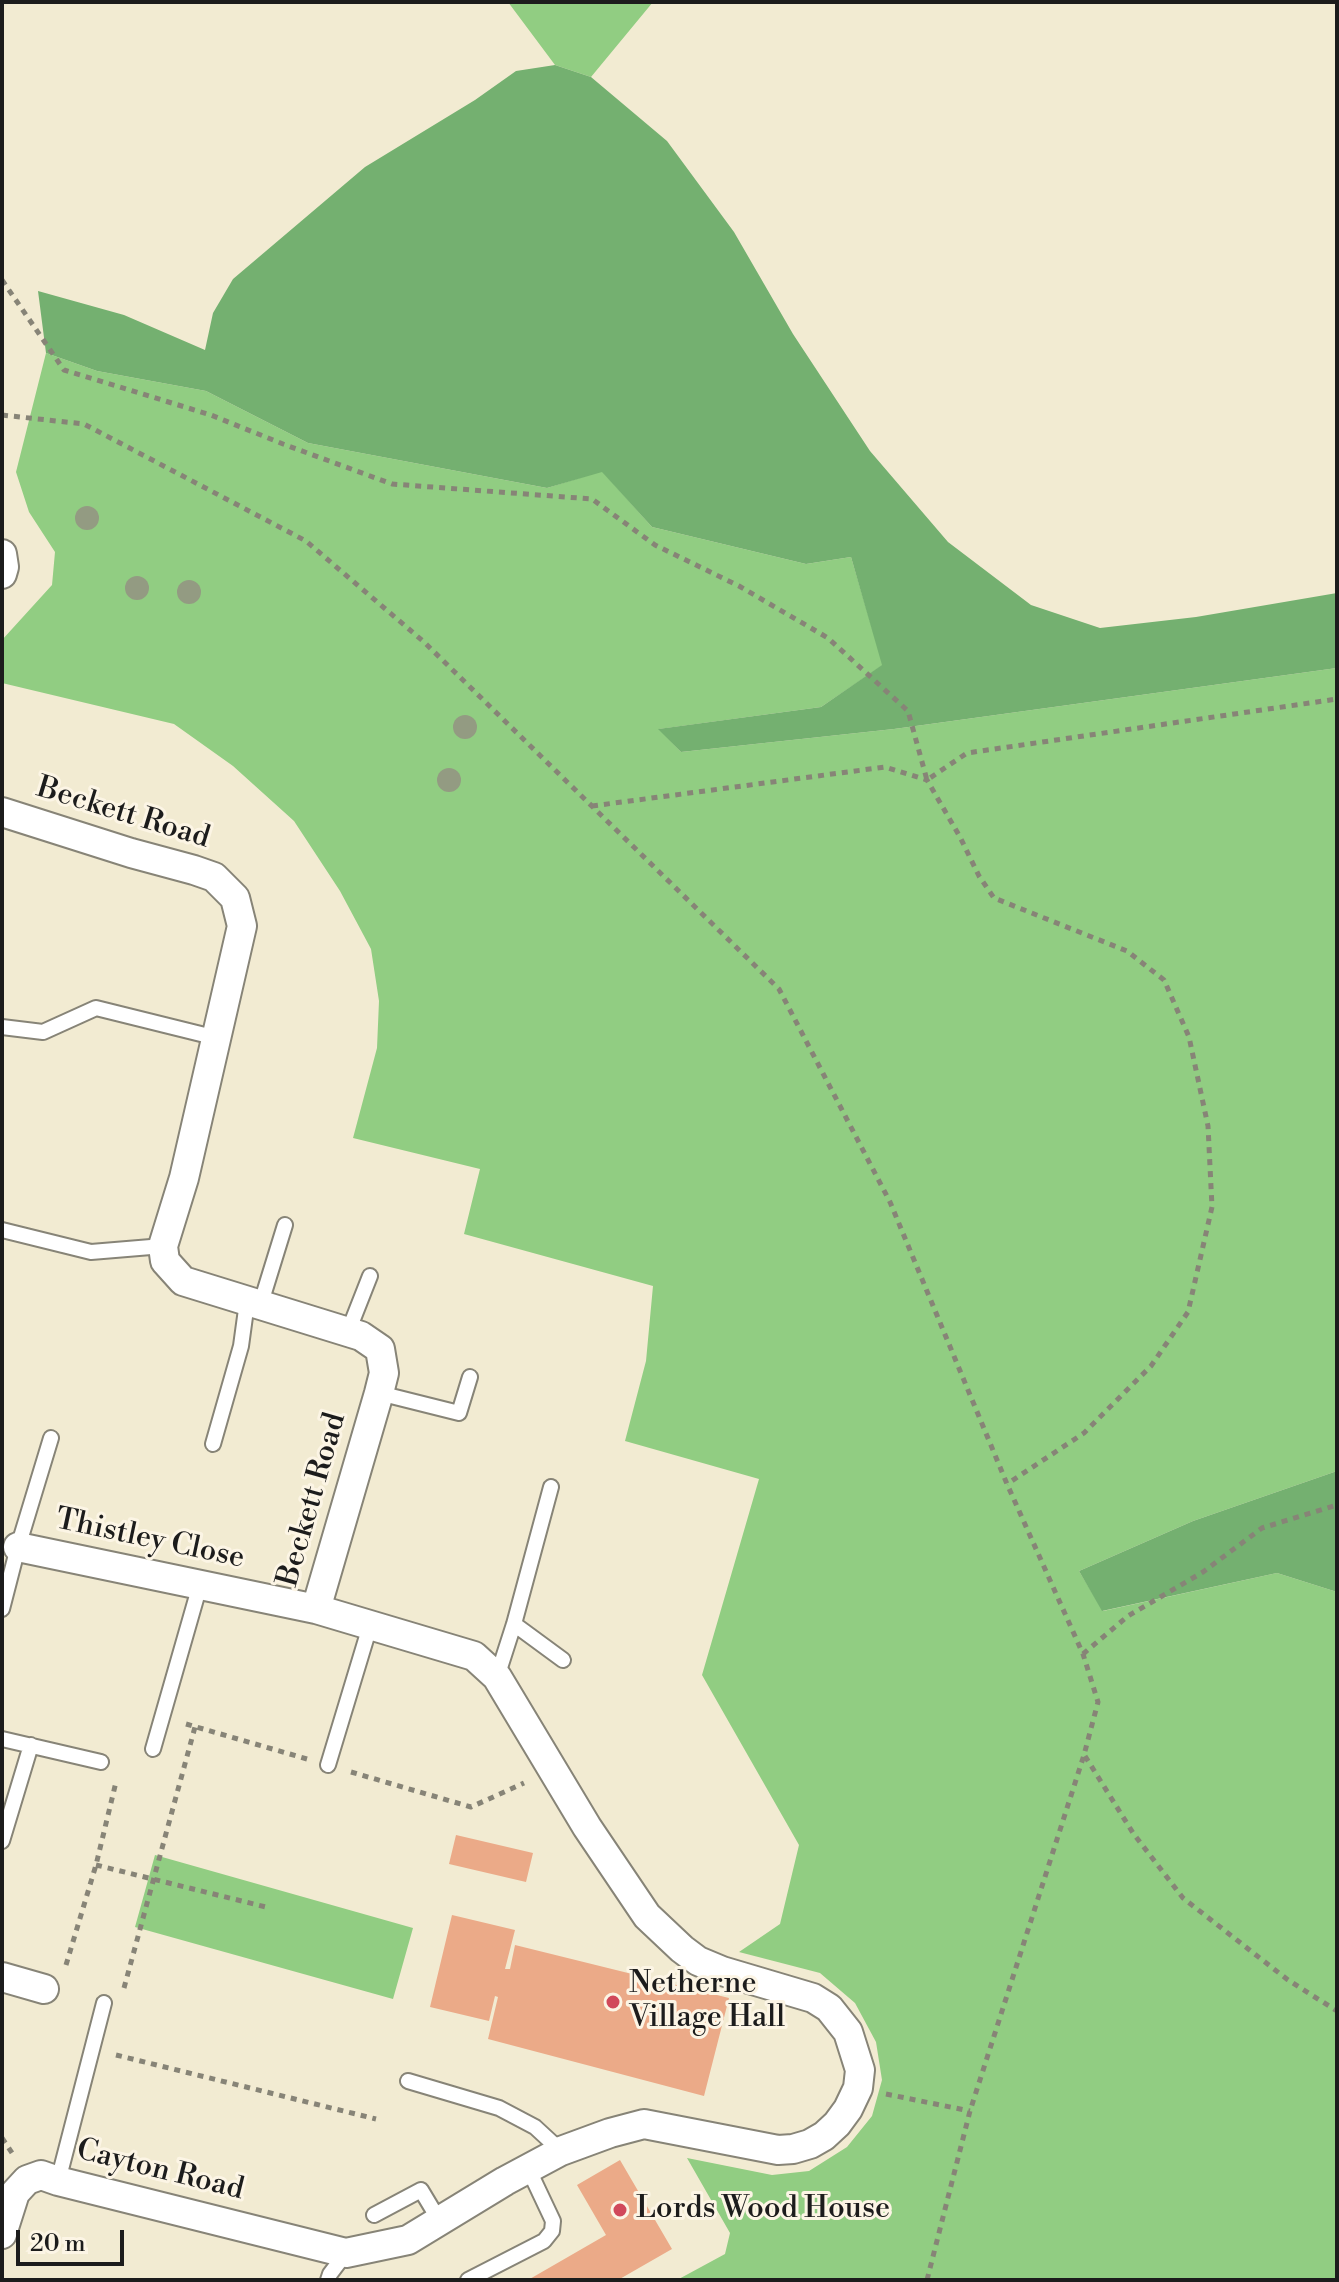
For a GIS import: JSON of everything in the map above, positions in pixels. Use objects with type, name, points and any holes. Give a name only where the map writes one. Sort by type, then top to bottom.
[{"type":"street","points":[[2,554],[2,574]]},
{"type":"street","name":"Beckett Road","points":[[2,812],[214,877],[235,898],[242,926],[184,1178],[163,1246],[165,1261],[183,1281],[361,1336],[380,1349],[384,1373],[316,1609],[474,1656],[497,1677],[587,1827],[647,1916],[698,1961],[813,1998],[829,2008],[848,2032],[855,2050],[860,2070],[858,2088]]},
{"type":"street","name":"Thistley Close","points":[[18,1547],[316,1609]]},
{"type":"street","points":[[2,1977],[44,1989]]},
{"type":"street","name":"Cayton Road","points":[[2,2234],[15,2193],[27,2180],[41,2175],[346,2253],[408,2240],[561,2151],[644,2124],[753,2147],[778,2150],[810,2144],[837,2124],[858,2088]]},
{"type":"lane","points":[[2,1027],[43,1032],[96,1008],[217,1038]]},
{"type":"lane","points":[[213,1444],[254,1304],[285,1225]]},
{"type":"lane","points":[[2,1230],[91,1252],[163,1246]]},
{"type":"lane","points":[[348,1332],[370,1276]]},
{"type":"lane","points":[[379,1393],[459,1413],[470,1377]]},
{"type":"lane","points":[[2,1609],[51,1438]]},
{"type":"lane","points":[[497,1677],[551,1487]]},
{"type":"lane","points":[[153,1749],[200,1585]]},
{"type":"lane","points":[[514,1624],[563,1660]]},
{"type":"lane","points":[[328,1765],[370,1626]]},
{"type":"lane","points":[[2,1739],[101,1762]]},
{"type":"lane","points":[[2,1841],[31,1745]]},
{"type":"lane","points":[[58,2181],[104,2003]]},
{"type":"lane","points":[[408,2081],[499,2108],[535,2127],[561,2151]]},
{"type":"lane","points":[[468,2280],[544,2241],[552,2231],[553,2221],[528,2168]]},
{"type":"lane","points":[[374,2215],[421,2190],[439,2220]]},
{"type":"lane","points":[[328,2280],[346,2253]]},
{"type":"path","points":[[2,280],[64,370],[211,415],[392,484],[592,499],[655,545],[739,586],[828,638],[908,711],[927,780],[994,898],[1127,951],[1164,980],[1189,1037],[1208,1126],[1212,1207],[1188,1312],[1151,1366],[1084,1433],[1007,1484]]},
{"type":"path","points":[[2,415],[84,424],[306,541],[424,642],[779,989],[890,1202],[1007,1484],[1083,1654],[1098,1702],[1084,1755],[970,2111],[927,2280]]},
{"type":"path","points":[[927,780],[967,753],[1337,699]]},
{"type":"path","points":[[592,806],[885,767],[927,780]]},
{"type":"path","points":[[1083,1654],[1128,1616],[1203,1572],[1262,1528],[1337,1505]]},
{"type":"path","points":[[162,1717],[471,1807],[553,1770]]},
{"type":"path","points":[[104,2003],[124,1988],[195,1727]]},
{"type":"path","points":[[1084,1755],[1133,1833],[1183,1898],[1288,1980],[1337,2011]]},
{"type":"path","points":[[44,1989],[64,1971],[96,1865],[118,1777],[101,1762]]},
{"type":"path","points":[[96,1865],[270,1908]]},
{"type":"path","points":[[92,2049],[376,2119]]},
{"type":"path","points":[[858,2088],[970,2111]]},
{"type":"green space","points":[[508,2],[653,2],[591,77],[555,65]]},
{"type":"green space","points":[[555,65],[591,77],[667,141],[734,232],[793,334],[870,451],[948,542],[1031,605],[1100,628],[1196,617],[1337,593],[1337,668],[894,729],[681,752],[658,729],[821,707],[882,665],[851,557],[806,564],[652,527],[602,472],[547,488],[308,443],[206,391],[97,371],[46,353],[38,291],[124,315],[205,350],[213,313],[233,279],[365,167],[475,100],[516,71]]},
{"type":"green space","points":[[46,353],[97,371],[206,391],[308,443],[547,488],[602,471],[652,527],[806,564],[851,557],[883,665],[821,707],[659,729],[681,752],[894,729],[1337,668],[1337,1471],[1193,1521],[1079,1571],[1103,1611],[1277,1573],[1337,1592],[1337,2280],[677,2280],[725,2254],[730,2233],[687,2158],[772,2175],[809,2171],[847,2147],[872,2116],[882,2080],[876,2042],[855,2003],[820,1973],[739,1952],[780,1924],[799,1845],[702,1675],[759,1479],[625,1441],[646,1361],[653,1286],[464,1234],[480,1169],[353,1138],[377,1048],[379,1001],[371,949],[340,891],[294,821],[233,766],[174,724],[2,683],[2,640],[52,585],[55,552],[29,512],[16,472]]},
{"type":"green space","points":[[1337,1471],[1337,1592],[1277,1573],[1102,1611],[1079,1571],[1193,1521]]},
{"type":"green space","points":[[155,1855],[413,1928],[393,1999],[135,1927]]},
{"type":"building","points":[[456,1835],[533,1853],[526,1882],[449,1864]]},
{"type":"building","name":"Netherne Village Hall","points":[[452,1915],[515,1930],[505,1969],[510,1969],[515,1945],[729,1998],[704,2096],[488,2039],[498,1997],[495,1996],[489,2021],[430,2007]]},
{"type":"building","name":"Lords Wood House","points":[[620,2160],[672,2249],[618,2280],[528,2280],[606,2235],[577,2185]]},
{"type":"place","name":"Netherne Village Hall","points":[[613,2002]]},
{"type":"place","name":"Lords Wood House","points":[[620,2210]]}]
